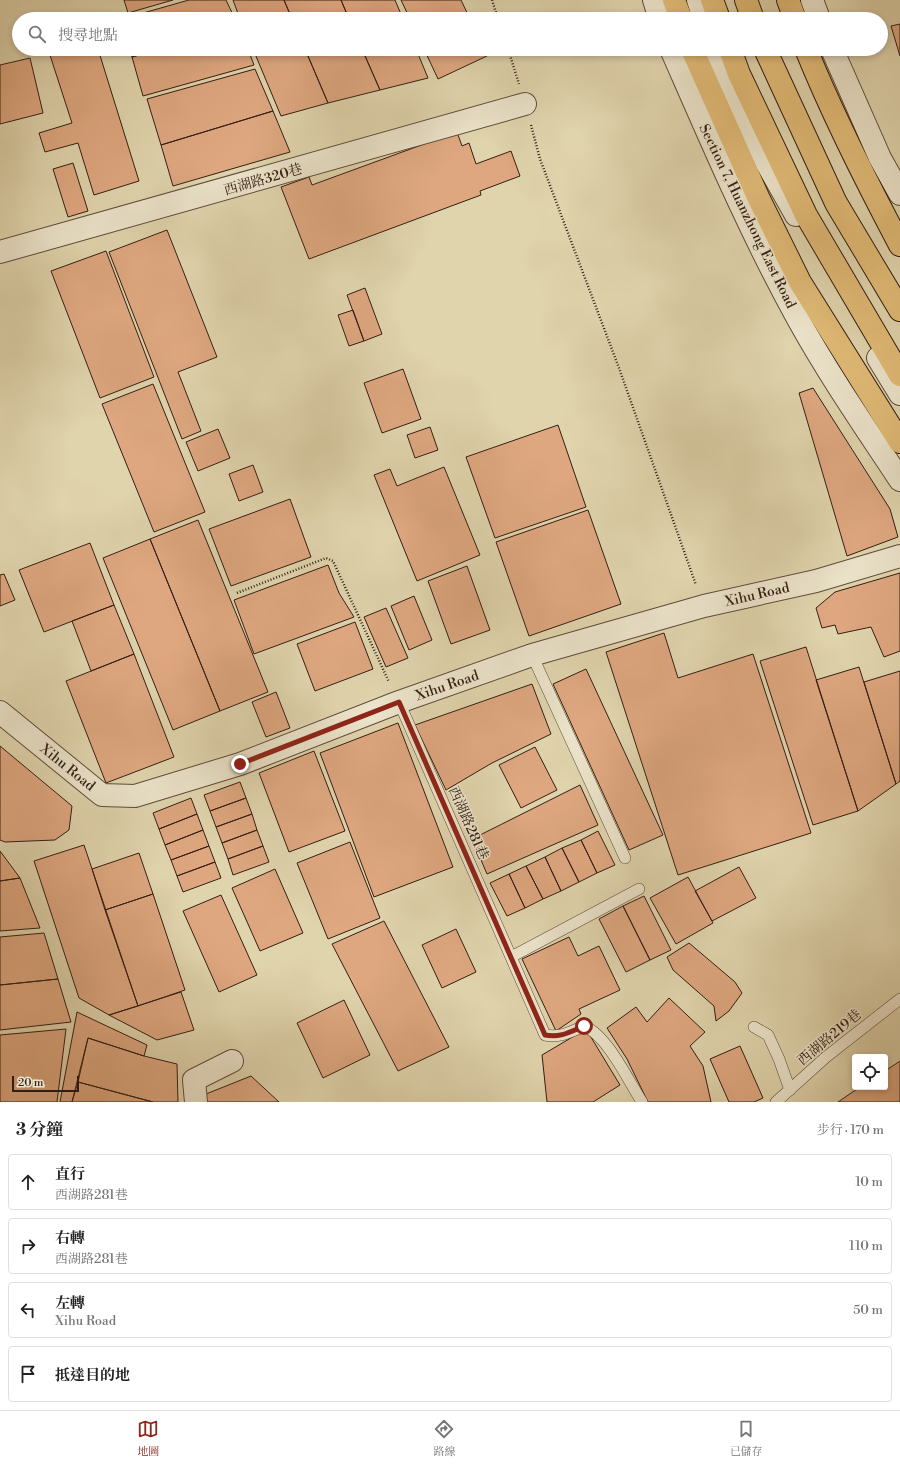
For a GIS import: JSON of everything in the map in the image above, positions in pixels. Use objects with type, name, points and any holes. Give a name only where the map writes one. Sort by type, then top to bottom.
[{"type":"highway","points":[[674,0],[678,12]]},
{"type":"highway","points":[[712,0],[716,12]]},
{"type":"highway","points":[[746,0],[751,12]]},
{"type":"highway","points":[[788,0],[792,12]]},
{"type":"highway","points":[[695,56],[758,197],[800,282],[900,442]]},
{"type":"highway","points":[[733,56],[739,74],[806,214],[900,375]]},
{"type":"highway","points":[[768,56],[836,203],[900,310]]},
{"type":"highway","points":[[809,56],[822,90],[900,245]]},
{"type":"street","points":[[654,0],[658,12]]},
{"type":"street","points":[[698,0],[702,12]]},
{"type":"street","points":[[757,0],[762,12]]},
{"type":"street","points":[[812,0],[816,12]]},
{"type":"street","name":"Section 7, Huanzhong East Road","points":[[674,56],[752,231],[798,320],[853,410],[900,480]]},
{"type":"street","points":[[718,56],[766,162],[887,374],[900,394]]},
{"type":"street","points":[[780,56],[842,200],[900,294]]},
{"type":"street","points":[[835,56],[880,158],[900,194]]},
{"type":"street","name":"西湖路320巷","points":[[0,252],[525,104]]},
{"type":"street","name":"Xihu Road","points":[[0,712],[102,795],[135,796],[240,764],[399,702],[532,655],[704,606],[816,580],[900,556]]},
{"type":"street","points":[[196,1102],[194,1080],[232,1060]]},
{"type":"lane","points":[[532,655],[625,858]]},
{"type":"lane","name":"西湖路281巷","points":[[399,702],[545,1035],[555,1037],[564,1035],[584,1026],[594,1029],[603,1039],[642,1102]]},
{"type":"lane","points":[[511,957],[639,889]]},
{"type":"lane","name":"西湖路219巷","points":[[778,1102],[826,1057],[900,999]]},
{"type":"lane","points":[[754,1027],[768,1035],[779,1059],[790,1090]]},
{"type":"path","points":[[492,0],[496,12]]},
{"type":"path","points":[[510,56],[540,159],[619,368],[704,606]]},
{"type":"path","points":[[237,593],[326,558],[333,561],[399,702]]},
{"type":"building","points":[[124,0],[173,0],[131,12],[128,12]]},
{"type":"building","points":[[189,0],[226,0],[232,12],[147,12]]},
{"type":"building","points":[[233,0],[284,0],[289,12],[237,12]]},
{"type":"building","points":[[284,0],[341,0],[346,12],[289,12]]},
{"type":"building","points":[[341,0],[395,0],[400,12],[346,12]]},
{"type":"building","points":[[401,0],[461,0],[467,12],[407,12]]},
{"type":"building","points":[[900,24],[900,56],[891,26]]},
{"type":"building","points":[[50,56],[100,56],[139,181],[94,195],[78,143],[45,152],[39,133],[72,123]]},
{"type":"building","points":[[251,56],[254,65],[143,96],[132,57]]},
{"type":"building","points":[[256,56],[308,56],[328,103],[281,116]]},
{"type":"building","points":[[308,56],[365,56],[380,90],[328,103]]},
{"type":"building","points":[[365,56],[419,56],[428,78],[380,90]]},
{"type":"building","points":[[427,56],[487,56],[438,79]]},
{"type":"building","points":[[30,58],[43,113],[0,124],[0,65]]},
{"type":"building","points":[[255,69],[273,111],[161,145],[147,99]]},
{"type":"building","points":[[273,111],[290,152],[173,186],[161,145]]},
{"type":"building","points":[[457,132],[462,146],[469,143],[476,164],[511,151],[520,176],[480,191],[481,195],[309,259],[281,187],[309,177],[312,185]]},
{"type":"building","points":[[73,163],[88,211],[68,217],[53,169]]},
{"type":"building","points":[[167,230],[217,357],[178,372],[201,431],[182,439],[109,252]]},
{"type":"building","points":[[106,251],[154,377],[100,398],[51,271]]},
{"type":"building","points":[[365,288],[382,334],[364,341],[347,295]]},
{"type":"building","points":[[353,310],[364,341],[349,346],[338,315]]},
{"type":"building","points":[[403,369],[421,419],[382,433],[364,383]]},
{"type":"building","points":[[153,384],[205,512],[154,532],[102,404]]},
{"type":"building","points":[[813,388],[890,509],[898,537],[847,556],[799,393]]},
{"type":"building","points":[[558,425],[586,507],[495,538],[466,457]]},
{"type":"building","points":[[430,427],[438,450],[415,458],[407,435]]},
{"type":"building","points":[[218,429],[230,458],[198,471],[186,442]]},
{"type":"building","points":[[253,465],[263,492],[239,501],[229,474]]},
{"type":"building","points":[[444,467],[480,555],[417,581],[374,475],[390,469],[397,486]]},
{"type":"building","points":[[290,499],[311,557],[231,586],[209,529]]},
{"type":"building","points":[[588,510],[621,604],[529,636],[496,542]]},
{"type":"building","points":[[198,520],[268,692],[220,711],[150,539]]},
{"type":"building","points":[[150,539],[220,711],[173,730],[103,558]]},
{"type":"building","points":[[90,543],[114,605],[44,632],[19,570]]},
{"type":"building","points":[[328,565],[339,593],[354,617],[254,654],[234,600]]},
{"type":"building","points":[[467,566],[490,630],[451,644],[428,581]]},
{"type":"building","points":[[900,573],[900,651],[884,657],[871,627],[838,634],[835,625],[822,628],[816,608],[835,592]]},
{"type":"building","points":[[4,574],[15,600],[0,606],[0,575]]},
{"type":"building","points":[[414,596],[432,640],[409,650],[391,606]]},
{"type":"building","points":[[114,605],[134,654],[91,671],[72,621]]},
{"type":"building","points":[[386,608],[408,658],[386,667],[364,617]]},
{"type":"building","points":[[355,622],[373,669],[315,691],[297,644]]},
{"type":"building","points":[[664,633],[678,678],[753,654],[811,833],[678,875],[606,652]]},
{"type":"building","points":[[806,647],[858,811],[813,825],[760,661]]},
{"type":"building","points":[[134,654],[174,757],[106,783],[66,681]]},
{"type":"building","points":[[859,667],[896,784],[858,811],[816,680]]},
{"type":"building","points":[[586,669],[663,835],[629,850],[553,684]]},
{"type":"building","points":[[900,671],[900,781],[896,784],[864,682]]},
{"type":"building","points":[[532,684],[551,734],[492,763],[446,790],[415,725]]},
{"type":"building","points":[[276,692],[290,728],[266,737],[252,702]]},
{"type":"building","points":[[398,723],[453,867],[374,897],[320,753]]},
{"type":"building","points":[[0,746],[72,806],[69,830],[55,840],[5,842],[0,840]]},
{"type":"building","points":[[535,747],[557,790],[521,808],[499,765]]},
{"type":"building","points":[[314,751],[345,831],[289,852],[259,773]]},
{"type":"building","points":[[240,782],[246,798],[210,811],[204,795]]},
{"type":"building","points":[[580,785],[598,825],[487,874],[472,839]]},
{"type":"building","points":[[191,798],[197,814],[159,829],[153,813]]},
{"type":"building","points":[[246,798],[252,814],[216,827],[210,811]]},
{"type":"building","points":[[197,814],[203,830],[165,845],[159,829]]},
{"type":"building","points":[[252,814],[257,830],[222,843],[216,827]]},
{"type":"building","points":[[203,830],[209,846],[171,860],[165,845]]},
{"type":"building","points":[[257,830],[263,846],[228,859],[222,843]]},
{"type":"building","points":[[598,831],[615,865],[597,873],[581,840]]},
{"type":"building","points":[[581,840],[597,873],[579,882],[562,848]]},
{"type":"building","points":[[350,842],[380,918],[328,939],[297,863]]},
{"type":"building","points":[[84,845],[138,1006],[109,1015],[79,998],[34,861]]},
{"type":"building","points":[[209,846],[215,862],[177,876],[171,860]]},
{"type":"building","points":[[263,846],[269,862],[233,875],[228,859]]},
{"type":"building","points":[[562,848],[579,882],[561,891],[545,857]]},
{"type":"building","points":[[0,851],[20,878],[0,881]]},
{"type":"building","points":[[139,853],[153,894],[105,910],[92,869]]},
{"type":"building","points":[[545,857],[561,891],[543,899],[526,866]]},
{"type":"building","points":[[215,862],[221,878],[183,892],[177,876]]},
{"type":"building","points":[[526,866],[543,899],[525,908],[509,874]]},
{"type":"building","points":[[739,867],[756,898],[712,921],[695,891]]},
{"type":"building","points":[[275,869],[303,933],[260,951],[232,888]]},
{"type":"building","points":[[509,874],[525,908],[507,916],[490,883]]},
{"type":"building","points":[[688,877],[713,923],[676,944],[650,898]]},
{"type":"building","points":[[20,878],[40,928],[0,931],[0,881]]},
{"type":"building","points":[[153,894],[185,990],[138,1006],[105,910]]},
{"type":"building","points":[[221,895],[257,975],[219,992],[183,911]]},
{"type":"building","points":[[644,896],[671,950],[650,960],[623,906]]},
{"type":"building","points":[[623,906],[650,960],[626,972],[599,919]]},
{"type":"building","points":[[384,921],[449,1047],[398,1071],[332,944]]},
{"type":"building","points":[[456,929],[476,972],[442,988],[422,945]]},
{"type":"building","points":[[44,933],[58,979],[0,985],[0,937]]},
{"type":"building","points":[[569,937],[578,956],[599,946],[620,990],[579,1009],[581,1014],[556,1031],[522,959]]},
{"type":"building","points":[[689,943],[735,982],[742,993],[729,1011],[716,1021],[714,1006],[673,970],[667,957]]},
{"type":"building","points":[[58,979],[71,1022],[0,1030],[0,985]]},
{"type":"building","points":[[181,992],[194,1030],[157,1040],[109,1015]]},
{"type":"building","points":[[669,998],[705,1032],[690,1046],[703,1066],[711,1102],[648,1102],[627,1059],[607,1028],[636,1007],[647,1022]]},
{"type":"building","points":[[344,1000],[370,1055],[323,1078],[297,1023]]},
{"type":"building","points":[[77,1012],[147,1045],[144,1056],[88,1038],[72,1102],[60,1102]]},
{"type":"building","points":[[66,1029],[57,1102],[0,1102],[0,1035]]},
{"type":"building","points":[[586,1029],[620,1085],[593,1102],[547,1102],[542,1055]]},
{"type":"building","points":[[88,1038],[144,1056],[177,1064],[178,1102],[153,1102],[78,1082]]},
{"type":"building","points":[[740,1046],[763,1098],[754,1102],[729,1102],[710,1059]]},
{"type":"building","points":[[900,1061],[900,1102],[838,1102],[856,1090],[888,1090],[888,1069]]},
{"type":"building","points":[[251,1076],[279,1102],[202,1102],[201,1096]]},
{"type":"building","points":[[78,1082],[153,1102],[72,1102]]},
{"type":"route","points":[[240,764],[399,702],[545,1035],[555,1037],[564,1035],[584,1026]]}]
